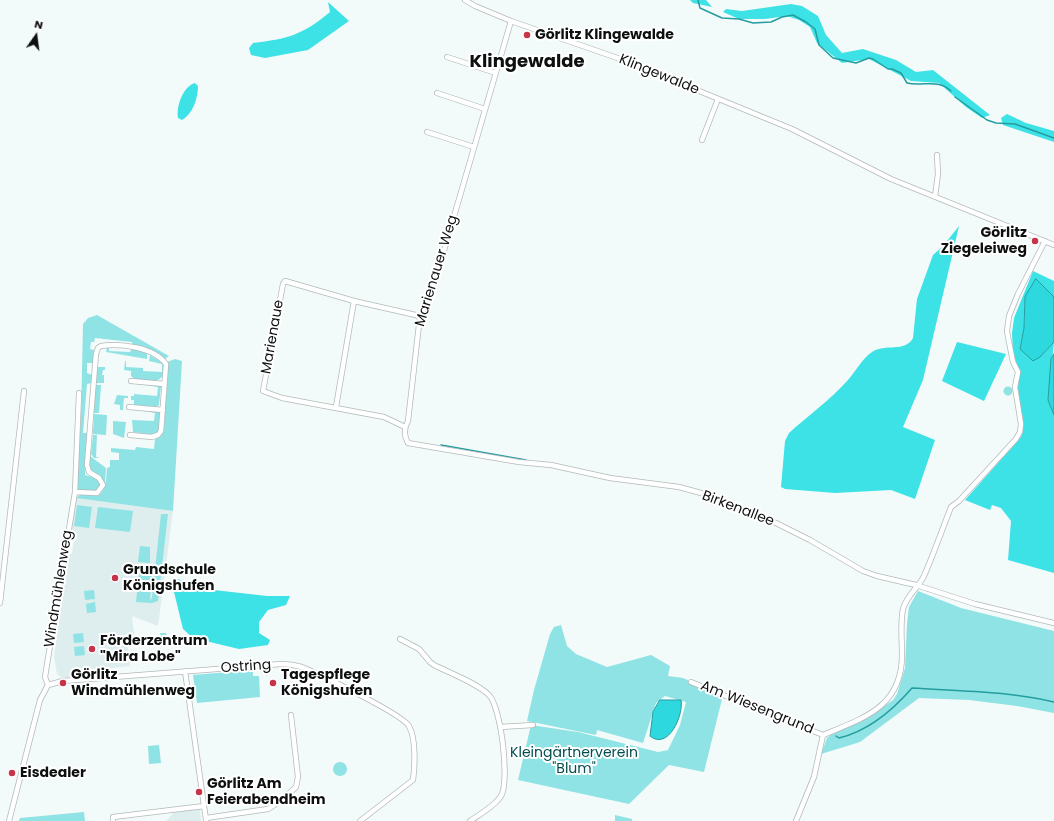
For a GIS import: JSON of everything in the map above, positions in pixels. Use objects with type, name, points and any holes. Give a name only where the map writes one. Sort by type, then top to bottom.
[{"type":"street","name":"Klingewalde","points":[[465,0],[511,21],[612,56],[792,129],[891,179],[1054,245]]},
{"type":"street","name":"Marienauer Weg","points":[[408,443],[405,438],[405,427],[408,421],[420,316],[425,311],[436,278],[511,21]]},
{"type":"street","points":[[447,57],[496,73]]},
{"type":"street","points":[[437,93],[486,109]]},
{"type":"street","name":"Klingewalde","points":[[702,140],[718,99]]},
{"type":"street","points":[[427,132],[474,147]]},
{"type":"street","points":[[935,197],[938,174],[937,155]]},
{"type":"street","points":[[796,821],[814,777],[823,735],[860,720],[883,705],[894,692],[900,678],[902,667],[903,608],[909,595],[924,576],[951,507],[1016,439],[1020,432],[1021,424],[1015,387],[1018,372],[1012,362],[1008,331],[1010,316],[1018,294],[1045,241]]},
{"type":"street","name":"Marienaue","points":[[405,427],[384,417],[336,407],[329,408],[282,398],[263,391],[284,282],[288,280],[354,301],[420,316]]},
{"type":"street","points":[[336,407],[354,301]]},
{"type":"street","points":[[75,492],[94,493],[101,490],[103,485],[100,478],[89,472],[87,465],[96,354],[98,348],[108,345],[133,347],[148,351],[166,364],[162,429],[158,435],[152,437],[130,435]]},
{"type":"street","points":[[131,381],[164,384]]},
{"type":"street","points":[[0,603],[24,390]]},
{"type":"street","name":"Windmühlenweg","points":[[48,685],[45,676],[75,492],[79,393]]},
{"type":"street","points":[[129,407],[163,410]]},
{"type":"street","name":"Birkenallee","points":[[408,443],[519,462],[551,465],[610,478],[679,487],[701,493],[776,523],[810,540],[863,571],[877,576],[916,585],[975,604],[1054,623]]},
{"type":"street","points":[[400,639],[419,649],[434,666],[487,693],[495,703],[500,727],[506,779],[504,790],[497,801],[470,821]]},
{"type":"street","name":"Ostring","points":[[186,671],[281,664],[297,666],[378,706],[408,725],[411,732],[415,766],[413,780],[360,821]]},
{"type":"street","points":[[9,821],[40,700],[48,685],[63,681],[186,671],[206,820],[268,809],[282,800],[296,787],[298,777],[291,715]]},
{"type":"street","name":"Am Wiesengrund","points":[[691,682],[823,735]]},
{"type":"street","points":[[500,727],[533,725]]},
{"type":"street","points":[[113,821],[113,817],[204,806]]},
{"type":"shaded area","points":[[690,0],[706,0],[712,7],[693,3]]},
{"type":"shaded area","points":[[328,2],[349,21],[308,50],[265,58],[251,55],[249,48],[253,43],[276,40],[294,35],[320,20],[330,12]]},
{"type":"shaded area","points":[[791,4],[802,6],[818,16],[826,35],[842,53],[863,49],[896,60],[916,72],[933,70],[990,115],[982,118],[966,107],[939,83],[911,81],[869,59],[842,63],[817,43],[810,27],[799,20],[787,16],[765,19],[739,19],[723,12],[726,9],[742,11]]},
{"type":"shaded area","points":[[195,83],[198,86],[196,100],[192,110],[182,120],[178,118],[179,103],[187,88]]},
{"type":"shaded area","points":[[1007,114],[1026,123],[1054,131],[1054,142],[1003,125],[1001,118]]},
{"type":"shaded area","points":[[959,226],[923,380],[903,427],[935,440],[915,499],[891,490],[835,493],[785,489],[781,487],[785,441],[789,433],[827,401],[872,352],[877,349],[900,347],[909,343],[913,338],[917,299],[933,255],[943,246]]},
{"type":"shaded area","points":[[1033,271],[1054,281],[1054,297],[1045,288],[1025,297],[1024,328],[1020,348],[1026,354],[1040,357],[1054,342],[1048,400],[1054,415],[1054,573],[1008,560],[1011,521],[1001,508],[992,505],[990,510],[965,500],[1021,437],[1023,429],[1018,389],[1019,369],[1013,354],[1012,333],[1014,318]]},
{"type":"shaded area","points":[[1036,279],[1054,297],[1054,342],[1040,357],[1033,361],[1020,349],[1024,328],[1025,297]]},
{"type":"shaded area","points":[[957,342],[1006,354],[984,401],[942,381]]},
{"type":"shaded area","points":[[1054,354],[1054,415],[1048,400],[1051,359]]},
{"type":"shaded area","name":"Grundschule Königshufen","points":[[76,498],[173,511],[158,626],[132,616],[135,640],[127,641],[130,666],[71,673],[71,677],[62,678],[57,674],[54,657],[68,553],[72,554],[75,532],[71,531]]},
{"type":"shaded area","points":[[175,578],[205,589],[267,596],[290,596],[286,605],[268,610],[259,622],[259,633],[270,640],[268,645],[239,649],[193,638],[183,629],[174,592]]},
{"type":"shaded area","points":[[660,700],[681,700],[681,706],[677,722],[669,735],[663,739],[657,739],[650,736],[653,712]]},
{"type":"shaded area","points":[[197,808],[200,810],[201,821],[166,821],[176,810]]},
{"type":"green space","points":[[97,315],[169,356],[165,359],[143,347],[132,345],[132,342],[95,338],[94,342],[91,342],[90,349],[94,350],[93,363],[87,363],[87,373],[92,375],[91,383],[87,384],[83,433],[88,433],[85,475],[96,478],[101,484],[96,491],[79,490],[76,488],[81,418],[83,324],[88,318]]},
{"type":"green space","points":[[107,348],[109,348],[109,351],[130,352],[131,350],[139,349],[147,353],[147,359],[106,352]]},
{"type":"green space","points":[[150,355],[163,363],[164,371],[158,380],[153,382],[140,381],[131,376],[131,371],[124,370],[126,361],[126,367],[143,368],[143,371],[162,372],[162,364],[149,361]]},
{"type":"green space","points":[[175,359],[182,361],[173,511],[76,498],[81,494],[98,496],[101,493],[106,483],[107,468],[110,467],[110,460],[119,460],[119,453],[111,452],[111,448],[135,450],[136,447],[154,449],[155,439],[161,436],[164,430],[167,362]]},
{"type":"green space","points":[[97,367],[105,367],[102,375],[104,375],[104,383],[96,383]]},
{"type":"green space","points":[[132,383],[161,386],[159,405],[156,407],[134,405],[134,400],[131,400],[131,396],[134,396],[134,394],[157,396],[158,387]]},
{"type":"green space","points":[[95,385],[101,385],[99,413],[93,413]]},
{"type":"green space","points":[[1006,387],[1010,387],[1012,391],[1010,395],[1006,395],[1004,393],[1004,389]]},
{"type":"green space","points":[[117,395],[128,396],[128,398],[124,398],[123,410],[120,410],[120,405],[114,404]]},
{"type":"green space","points":[[130,408],[157,411],[160,413],[159,432],[153,435],[133,432],[132,420],[154,421],[155,413]]},
{"type":"green space","points":[[94,414],[107,415],[106,435],[93,434]]},
{"type":"green space","points":[[113,421],[126,422],[124,438],[113,434]]},
{"type":"green space","points":[[93,435],[97,435],[96,457],[100,458],[94,458],[91,454]]},
{"type":"green space","points":[[90,456],[106,468],[105,483],[102,478],[91,470]]},
{"type":"green space","points":[[77,505],[92,507],[89,528],[74,526]]},
{"type":"green space","points":[[98,507],[133,511],[130,532],[95,528]]},
{"type":"green space","points":[[161,514],[168,514],[158,601],[152,603],[136,602],[139,573],[152,575],[150,601],[152,597]]},
{"type":"green space","points":[[140,546],[150,547],[150,563],[138,562]]},
{"type":"green space","points":[[94,590],[95,599],[85,600],[84,591]]},
{"type":"green space","points":[[918,591],[961,608],[1054,631],[1054,713],[1017,706],[969,700],[919,698],[860,742],[821,754],[827,738],[834,732],[862,721],[893,700],[897,694],[905,668],[909,607]]},
{"type":"green space","points":[[95,602],[96,612],[87,613],[86,604]]},
{"type":"green space","name":"Kleingärtnerverein \"Blum\"","points":[[561,625],[567,646],[576,654],[607,667],[651,655],[670,666],[668,676],[683,678],[723,695],[704,772],[669,765],[629,804],[518,780],[531,725],[578,732],[658,752],[668,750],[680,725],[686,702],[665,696],[656,703],[643,743],[597,730],[596,735],[527,721],[550,634],[554,627]]},
{"type":"green space","points":[[83,633],[84,642],[74,643],[73,634]]},
{"type":"green space","points":[[160,633],[166,633],[167,637],[170,637],[171,643],[163,645]]},
{"type":"green space","points":[[84,646],[85,655],[75,656],[74,647]]},
{"type":"green space","points":[[253,670],[253,676],[259,676],[260,697],[197,703],[193,675]]},
{"type":"green space","points":[[159,745],[161,763],[149,764],[148,746]]},
{"type":"green space","points":[[340,762],[345,764],[347,769],[345,774],[340,776],[335,774],[333,769],[335,764]]},
{"type":"green space","points":[[84,812],[85,821],[19,821],[20,818]]},
{"type":"green space","points":[[615,815],[632,819],[632,821],[615,821]]},
{"type":"waterway","points":[[698,0],[700,8],[722,18],[739,19],[753,23],[771,22],[782,17],[793,15],[815,29],[819,45],[833,58],[856,63],[869,58],[873,59],[888,69],[901,73],[907,83],[941,85],[951,91]]},
{"type":"waterway","points":[[955,97],[987,120],[996,123],[1015,124],[1054,138]]},
{"type":"waterway","points":[[441,445],[526,460]]},
{"type":"waterway","points":[[836,736],[839,738],[850,735],[870,725],[888,712],[912,688],[1001,694],[1037,698],[1054,702]]},
{"type":"place","name":"Görlitz Klingewalde","points":[[527,35]]},
{"type":"place","name":"Görlitz Ziegeleiweg","points":[[1035,241]]},
{"type":"place","name":"Grundschule Königshufen","points":[[115,578]]},
{"type":"place","name":"Förderzentrum \"Mira Lobe\"","points":[[92,649]]},
{"type":"place","name":"Görlitz Windmühlenweg","points":[[63,683]]},
{"type":"place","name":"Tagespflege Königshufen","points":[[273,683]]},
{"type":"place","name":"Eisdealer","points":[[12,773]]},
{"type":"place","name":"Görlitz Am Feierabendheim","points":[[199,792]]},
{"type":"district","name":"Klingewalde","points":[[527,62]]}]
